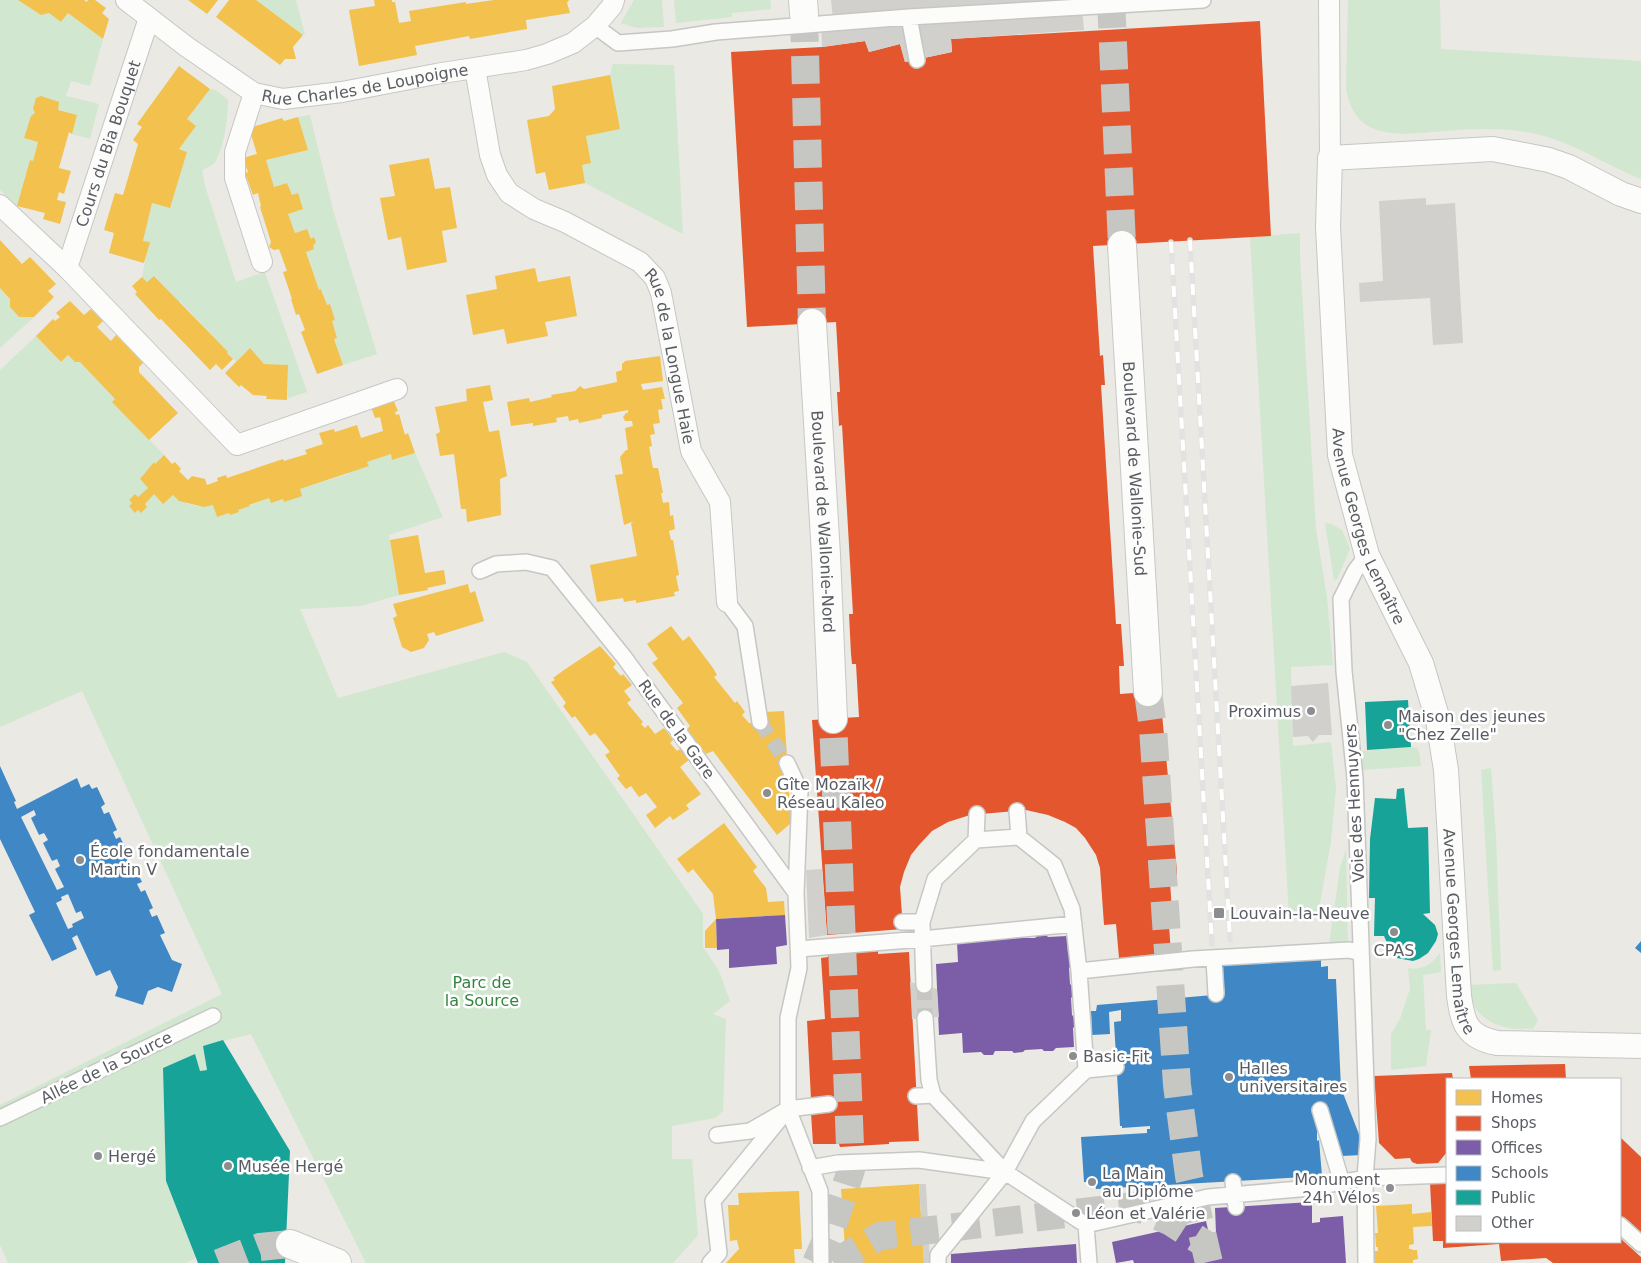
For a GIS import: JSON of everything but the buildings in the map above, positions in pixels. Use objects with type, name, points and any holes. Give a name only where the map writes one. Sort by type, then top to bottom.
[{"type":"main road","name":"Boulevard de Wallonie-Sud","points":[[1122,245],[1148,692]]},
{"type":"main road","name":"Boulevard de Wallonie-Nord","points":[[812,323],[826,546],[833,719]]},
{"type":"main road","points":[[290,1244],[337,1263]]},
{"type":"street","name":"Rue Charles de Loupoigne","points":[[126,0],[187,47],[254,93],[282,99],[342,92],[526,60],[547,54],[573,44],[595,26],[612,6],[614,0]]},
{"type":"street","points":[[595,26],[618,43],[672,39],[731,31],[909,17],[1203,0]]},
{"type":"street","points":[[1329,0],[1330,158],[1493,149],[1549,160],[1569,167],[1621,194],[1641,201]]},
{"type":"street","points":[[909,17],[917,60]]},
{"type":"street","name":"Cours du Bia Bouquet","points":[[68,268],[149,18]]},
{"type":"street","name":"Rue de la Longue Haie","points":[[475,68],[490,155],[497,175],[509,193],[534,209],[565,222],[640,262],[655,278],[661,293],[691,451],[720,502],[727,602],[745,626],[760,722]]},
{"type":"street","points":[[254,93],[235,152],[235,178],[262,262]]},
{"type":"street","name":"Avenue Georges Lemaître","points":[[1330,158],[1328,227],[1340,456],[1367,555],[1421,662],[1438,720],[1446,770],[1459,996],[1466,1024],[1478,1038],[1497,1043],[1641,1046]]},
{"type":"street","points":[[0,205],[68,268],[237,445],[398,390]]},
{"type":"street","name":"Voie des Hennuyers","points":[[1366,1263],[1365,1178],[1368,1139],[1355,778],[1344,671],[1341,599],[1355,570],[1367,555]]},
{"type":"street","name":"Rue de la Gare","points":[[480,571],[496,564],[526,562],[552,568],[624,656],[796,893]]},
{"type":"street","points":[[787,763],[800,791],[796,893],[799,968],[788,1018],[788,1109],[820,1191],[821,1263]]},
{"type":"street","points":[[1017,811],[1019,837]]},
{"type":"street","points":[[976,840],[977,814]]},
{"type":"street","points":[[924,985],[922,922],[935,878],[976,840],[1019,837],[1054,865],[1072,908],[1074,924],[1084,951],[1079,971],[1086,1070]]},
{"type":"street","points":[[902,922],[922,922]]},
{"type":"street","points":[[799,949],[922,940],[1074,924]]},
{"type":"street","points":[[1079,971],[1193,959],[1349,950],[1361,953]]},
{"type":"street","points":[[1214,959],[1216,994]]},
{"type":"street","name":"Allée de la Source","points":[[0,1118],[213,1016]]},
{"type":"street","points":[[926,1018],[929,1080],[933,1095],[1004,1172],[1086,1225],[1208,1196],[1342,1183],[1365,1178],[1446,1175]]},
{"type":"street","points":[[938,1263],[938,1255],[1004,1172],[1032,1122],[1086,1070],[1116,1067]]},
{"type":"street","points":[[916,1096],[933,1095]]},
{"type":"street","points":[[717,1135],[750,1131],[788,1109],[830,1104]]},
{"type":"street","points":[[710,1263],[719,1253],[713,1201],[788,1109]]},
{"type":"street","points":[[1320,1110],[1342,1183]]},
{"type":"street","points":[[810,1168],[838,1163],[919,1160],[1004,1172]]},
{"type":"street","points":[[1086,1225],[1090,1263]]},
{"type":"street","points":[[1621,1226],[1641,1244]]},
{"type":"green space","points":[[0,0],[18,0],[41,15],[49,13],[61,22],[68,13],[103,39],[90,86],[71,81],[66,96],[99,104],[90,139],[72,134],[77,115],[58,110],[37,98],[33,109],[35,113],[24,138],[38,142],[33,161],[30,160],[17,206],[0,190]]},
{"type":"green space","points":[[256,0],[296,0],[305,34],[303,35]]},
{"type":"green space","points":[[634,0],[662,0],[664,27],[637,28],[621,23]]},
{"type":"green space","points":[[674,0],[770,0],[771,9],[732,13],[732,17],[676,23]]},
{"type":"green space","points":[[1348,0],[1440,0],[1441,49],[1641,61],[1641,179],[1563,142],[1536,134],[1490,129],[1389,133],[1366,125],[1354,112],[1346,89]]},
{"type":"green space","points":[[613,64],[674,65],[683,234],[585,183],[582,165],[591,163],[586,136],[620,129],[610,75]]},
{"type":"green space","points":[[210,89],[216,90],[228,100],[228,107],[221,149],[214,163],[202,170],[205,186],[236,282],[265,272],[307,392],[288,398],[288,365],[264,364],[250,348],[236,362],[155,276],[147,282],[142,277],[149,242],[143,241],[152,203],[170,208],[187,152],[179,149],[196,126],[187,119]]},
{"type":"green space","points":[[310,115],[333,210],[377,354],[343,365],[334,339],[337,338],[332,321],[335,320],[330,304],[327,305],[322,289],[319,290],[306,251],[316,242],[314,238],[311,239],[307,229],[295,233],[288,214],[303,209],[298,193],[292,195],[287,183],[274,187],[266,160],[308,150],[298,117]]},
{"type":"green space","points":[[1300,233],[1316,529],[1327,598],[1333,665],[1291,667],[1293,746],[1331,742],[1336,788],[1331,841],[1318,915],[1289,917],[1250,237]]},
{"type":"green space","points":[[0,288],[10,299],[10,307],[19,317],[34,317],[0,348]]},
{"type":"green space","name":"Parc de la Source","points":[[36,336],[61,362],[68,355],[75,362],[80,362],[115,399],[113,402],[164,455],[155,464],[154,462],[140,479],[148,488],[138,497],[129,500],[132,503],[129,506],[135,513],[138,510],[142,512],[147,507],[145,504],[154,494],[163,503],[173,495],[192,505],[213,505],[217,517],[229,513],[230,515],[269,498],[271,503],[283,499],[284,502],[300,489],[369,466],[367,462],[391,454],[393,460],[415,453],[443,517],[389,535],[399,595],[361,606],[300,609],[338,698],[504,652],[527,662],[703,914],[703,947],[719,971],[730,1001],[713,1014],[726,1019],[723,1111],[715,1118],[672,1126],[672,1159],[692,1159],[698,1235],[673,1263],[366,1263],[251,1034],[203,1046],[207,1070],[200,1071],[194,1055],[163,1068],[166,1181],[196,1258],[186,1263],[8,1263],[0,1245],[0,1105],[222,994],[82,691],[0,727],[0,370]]},
{"type":"green space","points":[[1325,523],[1342,530],[1350,549],[1337,579],[1334,580]]},
{"type":"green space","points":[[1417,748],[1421,766],[1361,770],[1361,751]]},
{"type":"green space","points":[[1491,768],[1496,837],[1501,970],[1493,971],[1481,770]]},
{"type":"green space","points":[[1346,849],[1348,945],[1329,945],[1340,868]]},
{"type":"green space","points":[[1440,953],[1441,972],[1423,975],[1426,1030],[1431,1030],[1426,1066],[1391,1070],[1391,1034],[1400,1019],[1410,989],[1408,968],[1413,969],[1426,966]]},
{"type":"green space","points":[[1516,983],[1538,1020],[1533,1029],[1515,1029],[1497,1025],[1479,1012],[1472,1000],[1469,985]]},
{"type":"tunnel","points":[[1111,0],[1122,245]]},
{"type":"tunnel","points":[[804,14],[812,323]]},
{"type":"tunnel","points":[[1148,692],[1153,728],[1177,1085],[1189,1176],[1209,1263]]},
{"type":"tunnel","points":[[816,1263],[833,1225],[851,1170],[833,719]]},
{"type":"tunnel","points":[[760,722],[787,763]]},
{"type":"tunnel","points":[[924,985],[925,1018]]},
{"type":"tunnel","points":[[834,1263],[880,1236],[1134,1206],[1171,1222],[1205,1244]]},
{"type":"tunnel","points":[[219,1263],[260,1247],[290,1244]]},
{"type":"railway","points":[[1190,240],[1230,940]]},
{"type":"railway","points":[[1171,242],[1212,944]]},
{"type":"place","name":"Proximus","points":[[1311,711]]},
{"type":"place","name":"Maison des jeunes \"Chez Zelle\"","points":[[1388,725]]},
{"type":"place","name":"Gîte Mozaïk / Réseau Kaleo","points":[[767,793]]},
{"type":"place","name":"École fondamentale Martin V","points":[[80,860]]},
{"type":"place","name":"Louvain-la-Neuve","points":[[1219,913]]},
{"type":"place","name":"CPAS","points":[[1394,932]]},
{"type":"place","name":"Basic-Fit","points":[[1073,1056]]},
{"type":"place","name":"Halles universitaires","points":[[1229,1077]]},
{"type":"place","name":"Hergé","points":[[98,1156]]},
{"type":"place","name":"Musée Hergé","points":[[228,1166]]},
{"type":"place","name":"La Main au Diplôme","points":[[1092,1182]]},
{"type":"place","name":"Monument 24h Vélos","points":[[1390,1188]]},
{"type":"place","name":"Léon et Valérie","points":[[1076,1213]]}]
